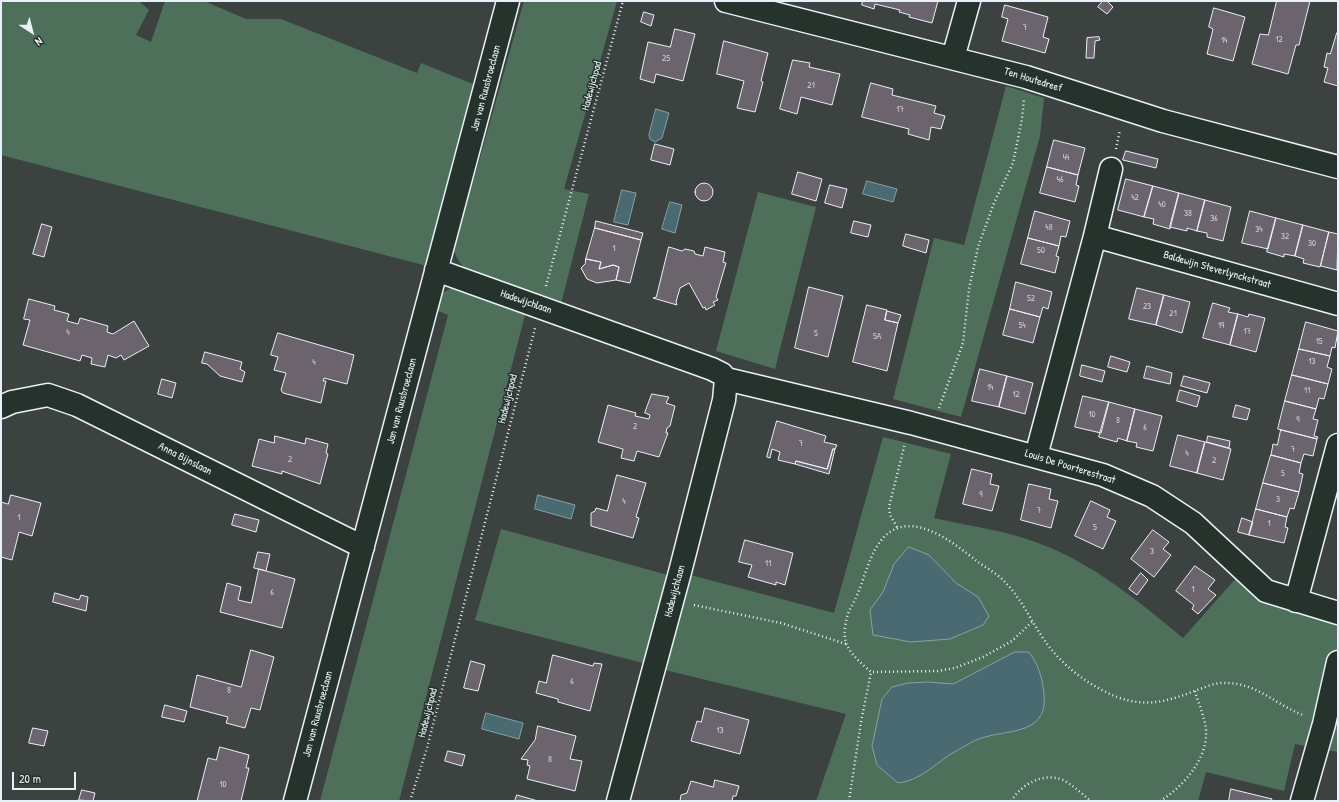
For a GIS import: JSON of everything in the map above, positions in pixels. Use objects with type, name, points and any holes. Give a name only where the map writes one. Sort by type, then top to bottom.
[{"type":"street","name":"Jan van Ruusbroeclaan","points":[[295,801],[508,1]]},
{"type":"street","name":"Ten Houtedreef","points":[[726,1],[1026,77],[1163,121],[1338,167]]},
{"type":"street","points":[[953,58],[969,1]]},
{"type":"street","points":[[1036,456],[1095,236],[1111,169]]},
{"type":"street","name":"Baldewijn Steverlynckstraat","points":[[1095,236],[1338,304]]},
{"type":"street","name":"Hadewijchlaan","points":[[436,270],[712,369],[722,374],[726,379],[886,417]]},
{"type":"street","name":"Hadewijchlaan","points":[[618,801],[724,400],[726,379]]},
{"type":"street","name":"Anna Bijnslaan","points":[[1,407],[12,402],[48,395],[77,405],[363,547]]},
{"type":"street","name":"Louis De Poorterestraat","points":[[886,417],[1103,475],[1152,496],[1193,522],[1266,591],[1338,613]]},
{"type":"street","points":[[1296,601],[1338,446]]},
{"type":"street","points":[[1302,801],[1324,724],[1338,662]]},
{"type":"path","name":"Hadewijchpad","points":[[410,801],[427,748],[540,307],[623,1]]},
{"type":"path","points":[[933,430],[940,403],[963,343],[968,289],[978,247],[994,203],[1013,163],[1022,119],[1026,77]]},
{"type":"path","points":[[1111,169],[1126,109]]},
{"type":"path","points":[[897,527],[890,515],[890,507],[911,423]]},
{"type":"path","points":[[846,644],[845,628],[848,612],[859,594],[875,548],[897,527],[921,527],[946,539],[1004,581],[1019,600],[1051,649],[1070,668],[1095,686],[1117,696],[1146,703],[1161,703],[1224,682],[1240,684],[1272,697],[1292,711],[1324,724]]},
{"type":"path","points":[[672,601],[781,623],[846,644],[871,672],[938,671],[955,668],[983,657],[1012,640],[1032,622]]},
{"type":"path","points":[[849,801],[861,722],[871,672]]},
{"type":"path","points":[[1160,801],[1172,792],[1191,772],[1199,760],[1205,744],[1206,728],[1195,691]]},
{"type":"path","points":[[1011,801],[1025,786],[1034,781],[1053,778],[1063,780],[1091,801]]},
{"type":"green space","points":[[1,1],[139,1],[149,10],[136,35],[151,42],[165,1],[204,1],[246,19],[281,19],[417,73],[421,63],[473,84],[430,247],[427,266],[1,155]]},
{"type":"green space","points":[[524,1],[617,1],[564,189],[589,194],[561,304],[468,272],[462,266],[454,252],[453,243],[478,165]]},
{"type":"green space","points":[[1006,86],[1044,98],[1040,136],[961,417],[893,399],[934,238],[964,245]]},
{"type":"green space","points":[[758,192],[816,207],[775,369],[716,351]]},
{"type":"green space","points":[[452,287],[526,311],[399,801],[320,801],[448,315],[436,310],[439,296]]},
{"type":"green space","points":[[883,437],[951,454],[934,518],[1013,535],[1058,551],[1078,561],[1114,584],[1183,638],[1238,576],[1338,623],[1338,752],[1295,744],[1284,791],[1206,772],[1198,801],[816,801],[846,714],[661,669],[687,574],[834,613]]},
{"type":"green space","points":[[501,529],[668,575],[643,663],[475,620]]},
{"type":"water","points":[[656,109],[669,113],[662,138],[655,142],[650,139],[649,135]]},
{"type":"water","points":[[867,181],[897,189],[893,202],[863,194]]},
{"type":"water","points":[[622,190],[636,193],[628,225],[614,222]]},
{"type":"water","points":[[670,202],[682,205],[675,233],[662,229]]},
{"type":"water","points":[[538,495],[575,505],[571,519],[535,509]]},
{"type":"water","points":[[909,547],[929,555],[956,583],[978,597],[989,616],[983,625],[950,639],[911,642],[873,635],[870,610],[883,592],[894,564]]},
{"type":"water","points":[[1015,652],[1029,652],[1040,672],[1044,694],[1043,709],[1039,719],[1020,730],[983,738],[972,742],[951,754],[920,776],[906,781],[898,783],[877,765],[872,746],[882,699],[892,687],[908,683],[928,682],[953,684]]},
{"type":"water","points":[[486,713],[523,723],[519,739],[482,729]]},
{"type":"building","points":[[863,1],[938,1],[932,23],[909,17],[910,15],[899,12],[900,10],[875,4],[874,9],[862,5]]},
{"type":"building","points":[[1103,1],[1107,1],[1113,7],[1107,14],[1098,7]]},
{"type":"building","points":[[1277,1],[1310,1],[1299,45],[1296,45],[1288,74],[1252,64],[1260,34],[1268,35]]},
{"type":"building","points":[[1005,5],[1048,17],[1043,37],[1049,39],[1045,53],[1002,41],[1008,19],[1002,17]]},
{"type":"building","points":[[1214,8],[1245,17],[1233,61],[1207,54],[1213,29],[1209,27]]},
{"type":"building","points":[[644,12],[654,15],[651,26],[641,22]]},
{"type":"building","points":[[675,29],[695,34],[683,81],[656,74],[654,83],[640,79],[648,42],[670,47]]},
{"type":"building","points":[[1337,33],[1338,86],[1324,82],[1328,68],[1324,67],[1327,53],[1330,54]]},
{"type":"building","points":[[1099,37],[1100,40],[1095,41],[1094,58],[1086,58],[1087,38]]},
{"type":"building","points":[[724,41],[768,53],[761,81],[763,82],[755,112],[737,108],[744,81],[717,74]]},
{"type":"building","points":[[793,60],[810,63],[809,67],[840,74],[832,105],[801,97],[797,114],[780,109]]},
{"type":"building","points":[[871,83],[893,89],[892,95],[936,106],[934,113],[945,116],[941,129],[931,127],[929,140],[908,134],[909,129],[862,117]]},
{"type":"building","points":[[1054,140],[1085,148],[1078,175],[1047,167]]},
{"type":"building","points":[[655,144],[674,149],[670,165],[651,160]]},
{"type":"building","points":[[1126,151],[1158,159],[1156,168],[1123,160]]},
{"type":"building","points":[[1047,167],[1078,175],[1076,185],[1079,186],[1075,202],[1040,193]]},
{"type":"building","points":[[798,172],[822,179],[816,201],[792,194]]},
{"type":"building","points":[[1126,179],[1153,186],[1144,217],[1118,210]]},
{"type":"building","points":[[700,183],[708,183],[713,188],[711,199],[708,201],[700,201],[695,196],[695,188]]},
{"type":"building","points":[[830,185],[847,189],[842,208],[825,203]]},
{"type":"building","points":[[1153,186],[1179,193],[1170,229],[1153,224],[1154,219],[1144,217]]},
{"type":"building","points":[[1179,193],[1205,200],[1197,231],[1187,228],[1187,231],[1170,227]]},
{"type":"building","points":[[1205,200],[1231,207],[1223,241],[1207,237],[1207,233],[1197,231]]},
{"type":"building","points":[[1035,211],[1070,221],[1066,237],[1061,236],[1059,246],[1028,238]]},
{"type":"building","points":[[1250,211],[1276,218],[1268,249],[1242,243]]},
{"type":"building","points":[[1276,218],[1303,225],[1295,256],[1284,254],[1284,257],[1267,252]]},
{"type":"building","points":[[596,221],[643,233],[641,240],[595,228]]},
{"type":"building","points":[[854,221],[871,225],[868,237],[851,233]]},
{"type":"building","points":[[42,224],[52,227],[44,257],[33,254]]},
{"type":"building","points":[[1303,225],[1329,232],[1320,267],[1303,263],[1304,259],[1295,256]]},
{"type":"building","points":[[595,228],[641,240],[630,283],[616,280],[619,267],[613,265],[599,269],[601,262],[586,259]]},
{"type":"building","points":[[1329,232],[1338,234],[1337,270],[1321,266]]},
{"type":"building","points":[[906,234],[929,240],[926,253],[903,246]]},
{"type":"building","points":[[1028,238],[1059,246],[1056,256],[1059,257],[1055,273],[1021,264]]},
{"type":"building","points":[[669,247],[682,251],[685,249],[694,251],[695,254],[703,256],[705,247],[725,252],[723,262],[726,263],[716,297],[718,300],[713,302],[715,305],[706,310],[705,307],[703,308],[689,283],[680,288],[676,302],[677,305],[653,298],[656,297]]},
{"type":"building","points":[[586,259],[601,262],[599,269],[613,265],[619,267],[616,280],[597,283],[587,279],[581,268],[585,264]]},
{"type":"building","points":[[1016,282],[1052,292],[1048,309],[1043,307],[1040,317],[1010,309]]},
{"type":"building","points":[[809,287],[843,296],[828,357],[795,348]]},
{"type":"building","points":[[1137,288],[1164,295],[1156,325],[1129,319]]},
{"type":"building","points":[[1164,295],[1190,302],[1182,333],[1156,325]]},
{"type":"building","points":[[29,299],[55,306],[54,310],[69,314],[67,321],[78,324],[80,318],[108,326],[107,332],[113,334],[134,321],[149,346],[124,360],[121,355],[116,358],[108,355],[105,367],[91,364],[92,358],[82,355],[80,361],[23,345],[30,320],[24,319]]},
{"type":"building","points":[[1213,303],[1230,308],[1228,312],[1238,314],[1230,345],[1203,338]]},
{"type":"building","points":[[867,305],[887,310],[885,320],[898,323],[887,371],[853,362]]},
{"type":"building","points":[[1010,309],[1040,317],[1033,343],[1003,335]]},
{"type":"building","points":[[887,311],[901,315],[898,323],[885,320]]},
{"type":"building","points":[[1238,314],[1248,317],[1249,314],[1265,318],[1256,352],[1230,345]]},
{"type":"building","points":[[1306,322],[1338,331],[1335,348],[1332,347],[1330,356],[1299,349]]},
{"type":"building","points":[[278,333],[354,355],[347,384],[324,378],[323,381],[326,381],[321,403],[283,393],[281,390],[286,373],[274,370],[278,357],[271,355]]},
{"type":"building","points":[[1299,349],[1330,356],[1327,367],[1332,369],[1328,384],[1292,375]]},
{"type":"building","points":[[205,352],[242,362],[240,369],[245,372],[242,382],[220,376],[207,364],[202,363]]},
{"type":"building","points":[[1111,356],[1130,362],[1127,372],[1108,367]]},
{"type":"building","points":[[1082,365],[1105,371],[1102,382],[1080,376]]},
{"type":"building","points":[[1147,366],[1172,373],[1170,384],[1144,378]]},
{"type":"building","points":[[980,369],[1007,376],[999,407],[972,401]]},
{"type":"building","points":[[1292,375],[1328,384],[1324,399],[1319,398],[1316,409],[1285,401]]},
{"type":"building","points":[[1007,376],[1033,383],[1025,414],[999,407]]},
{"type":"building","points":[[1184,376],[1210,383],[1207,393],[1181,386]]},
{"type":"building","points":[[162,379],[176,383],[172,398],[158,394]]},
{"type":"building","points":[[1180,390],[1200,396],[1197,407],[1177,401]]},
{"type":"building","points":[[652,394],[669,397],[666,403],[675,406],[670,426],[667,428],[666,433],[668,433],[659,457],[637,451],[634,461],[621,458],[623,449],[598,442],[608,405],[636,413],[635,416],[649,419],[650,415],[645,413]]},
{"type":"building","points":[[1083,396],[1109,402],[1101,433],[1075,427]]},
{"type":"building","points":[[1285,401],[1316,409],[1313,419],[1318,420],[1314,436],[1318,437],[1317,439],[1278,429]]},
{"type":"building","points":[[1109,402],[1135,409],[1127,441],[1118,438],[1117,442],[1099,437]]},
{"type":"building","points":[[1236,405],[1250,409],[1247,420],[1233,417]]},
{"type":"building","points":[[1135,409],[1162,416],[1153,451],[1136,447],[1137,443],[1127,441]]},
{"type":"building","points":[[777,421],[826,436],[824,442],[837,445],[835,449],[833,449],[827,469],[796,461],[795,464],[778,460],[780,452],[772,449],[770,458],[767,457]]},
{"type":"building","points":[[1281,430],[1317,439],[1313,456],[1304,454],[1301,463],[1271,455],[1273,444],[1277,445]]},
{"type":"building","points":[[1178,435],[1205,442],[1197,473],[1170,466]]},
{"type":"building","points":[[275,436],[305,444],[306,438],[328,444],[326,453],[328,454],[320,484],[282,471],[282,474],[252,466],[259,439],[274,443]]},
{"type":"building","points":[[1208,436],[1230,441],[1229,448],[1207,442]]},
{"type":"building","points":[[1205,442],[1231,449],[1223,480],[1197,473]]},
{"type":"building","points":[[833,449],[835,449],[829,474],[795,464],[796,461],[827,469]]},
{"type":"building","points":[[1271,455],[1301,463],[1299,473],[1303,474],[1299,492],[1263,483]]},
{"type":"building","points":[[972,469],[992,474],[990,484],[999,486],[992,511],[963,504]]},
{"type":"building","points":[[617,475],[646,483],[636,517],[639,518],[633,538],[591,526],[591,513],[595,511],[596,508],[607,511]]},
{"type":"building","points":[[1263,483],[1299,492],[1294,509],[1290,508],[1287,517],[1256,509]]},
{"type":"building","points":[[1029,484],[1051,489],[1049,499],[1058,501],[1051,528],[1021,520]]},
{"type":"building","points":[[11,495],[41,503],[32,536],[19,532],[12,560],[1,557],[1,502],[8,504]]},
{"type":"building","points":[[1091,501],[1110,510],[1107,517],[1116,521],[1103,549],[1075,536]]},
{"type":"building","points":[[1256,509],[1287,517],[1285,527],[1288,528],[1284,543],[1249,535]]},
{"type":"building","points":[[235,514],[259,520],[256,532],[232,525]]},
{"type":"building","points":[[1242,518],[1253,522],[1249,535],[1238,532]]},
{"type":"building","points":[[1153,530],[1169,542],[1163,549],[1171,555],[1154,577],[1131,559]]},
{"type":"building","points":[[745,540],[793,553],[785,585],[776,582],[776,585],[748,577],[752,565],[739,562]]},
{"type":"building","points":[[258,552],[270,554],[266,571],[254,568]]},
{"type":"building","points":[[1195,566],[1215,580],[1208,589],[1216,595],[1198,614],[1192,609],[1194,605],[1176,591]]},
{"type":"building","points":[[259,569],[295,579],[282,628],[220,612],[227,583],[241,587],[238,600],[251,603]]},
{"type":"building","points":[[1141,573],[1148,580],[1137,595],[1129,589]]},
{"type":"building","points":[[55,593],[79,600],[81,595],[88,597],[86,611],[53,602]]},
{"type":"building","points":[[251,650],[274,657],[260,710],[251,708],[245,728],[226,723],[228,717],[190,707],[197,675],[241,687]]},
{"type":"building","points":[[553,655],[593,666],[594,663],[602,664],[590,711],[558,702],[558,699],[536,693],[539,681],[546,683]]},
{"type":"building","points":[[471,661],[485,665],[478,691],[464,688]]},
{"type":"building","points":[[165,705],[187,711],[184,722],[162,717]]},
{"type":"building","points":[[705,708],[749,720],[740,754],[691,741],[697,721],[701,722]]},
{"type":"building","points":[[538,726],[576,736],[570,759],[582,761],[575,791],[527,779],[530,766],[527,765],[528,760],[521,759],[535,740]]},
{"type":"building","points":[[33,728],[48,731],[44,746],[29,743]]},
{"type":"building","points":[[220,747],[249,755],[246,768],[249,768],[241,801],[197,801],[208,758],[216,760]]},
{"type":"building","points":[[448,751],[465,755],[462,766],[445,761]]},
{"type":"building","points":[[715,780],[739,786],[736,796],[733,796],[732,801],[680,801],[681,795],[687,793],[691,781],[713,787]]},
{"type":"building","points":[[1231,789],[1272,799],[1271,801],[1229,801]]},
{"type":"building","points":[[82,790],[95,793],[93,801],[79,800]]},
{"type":"building","points":[[517,795],[538,801],[515,801]]}]
